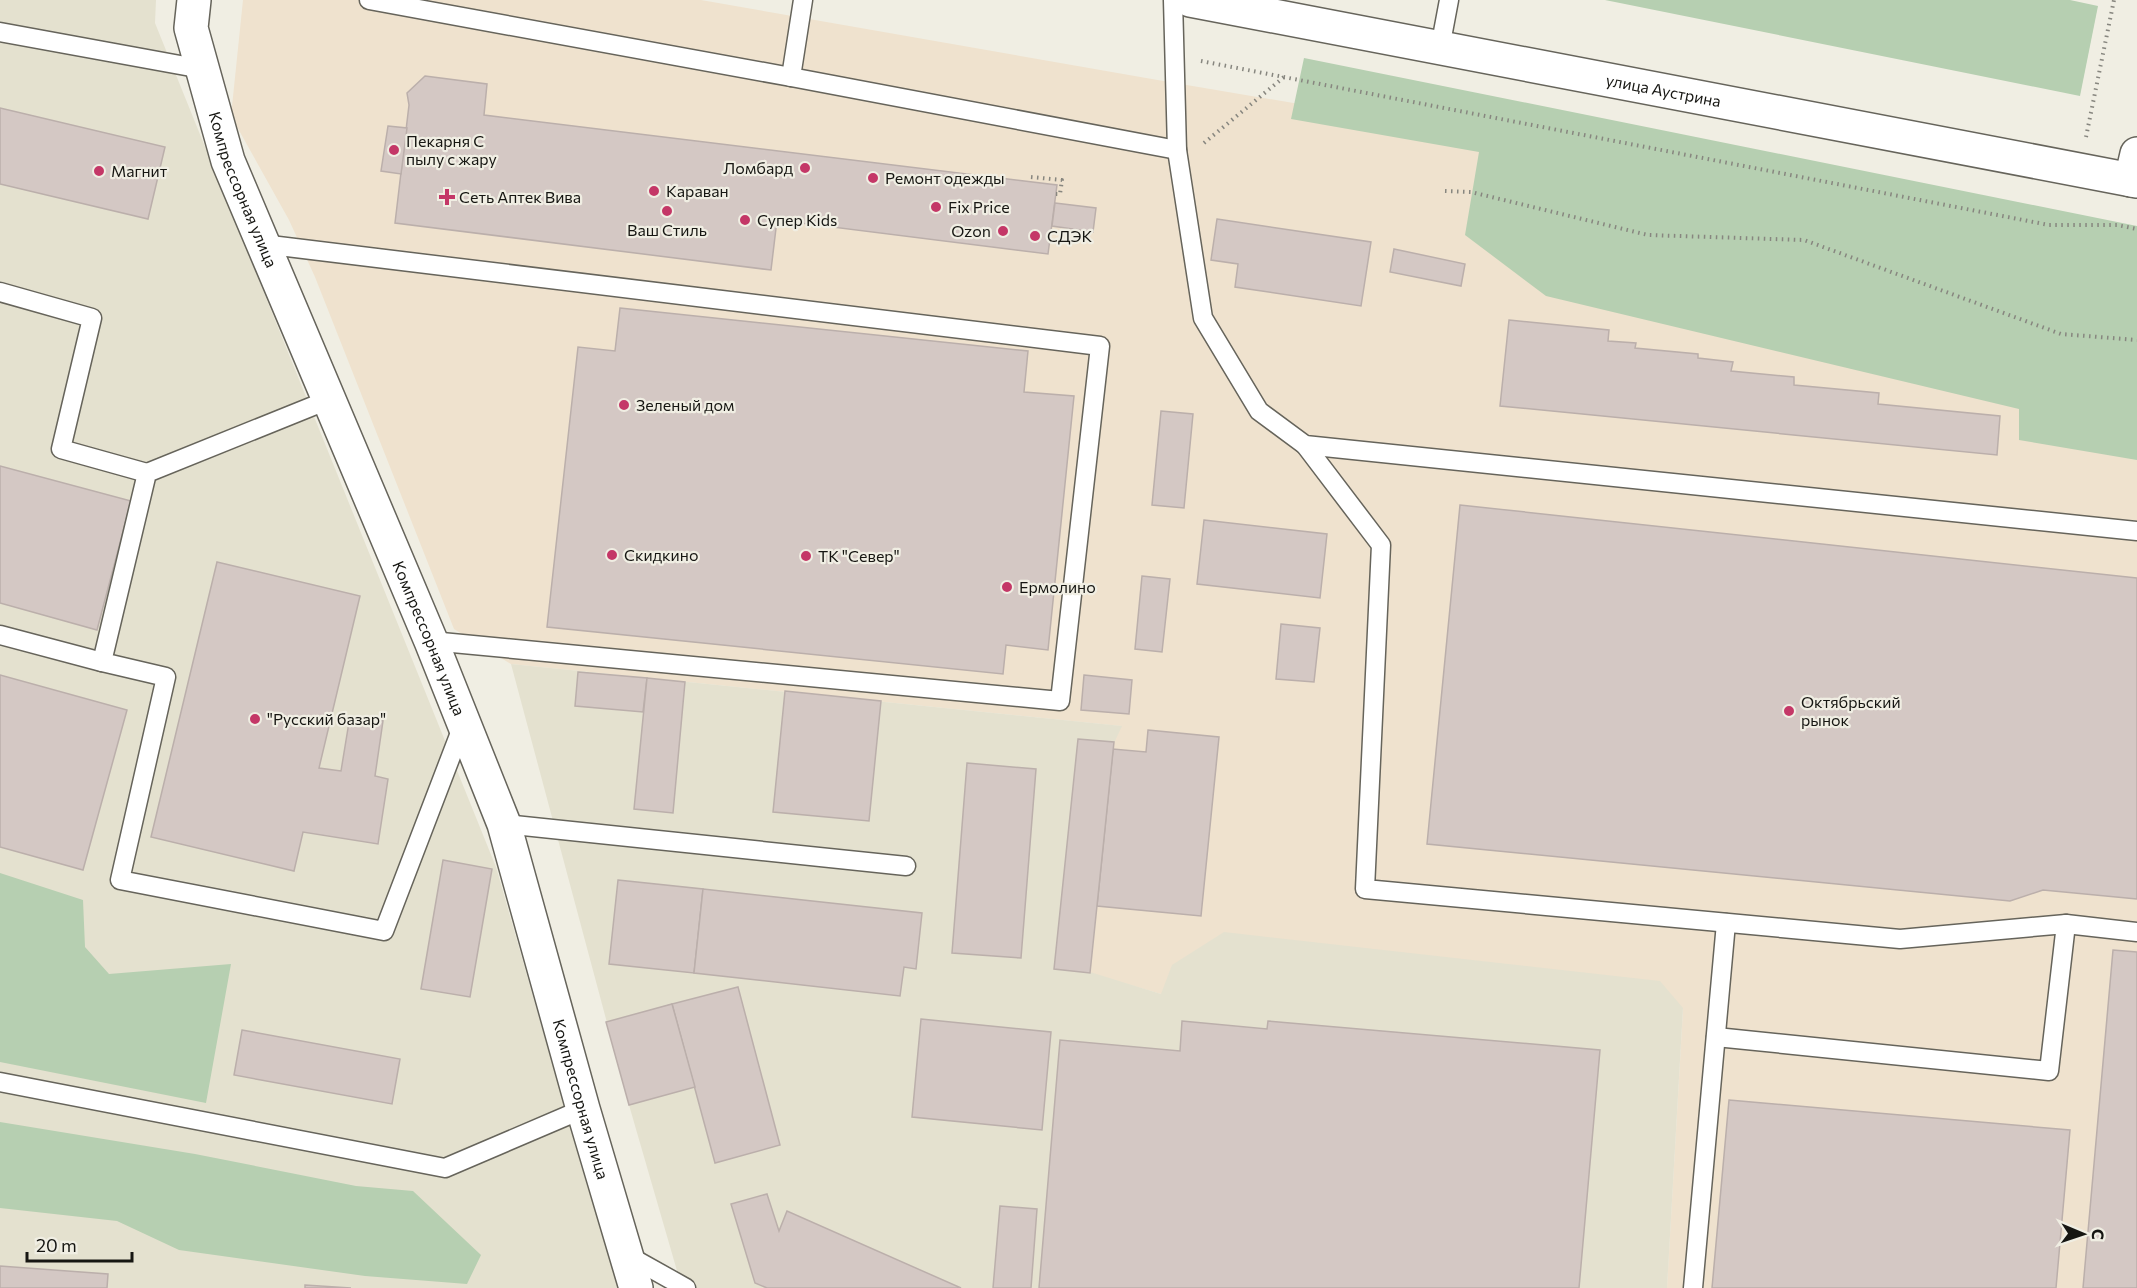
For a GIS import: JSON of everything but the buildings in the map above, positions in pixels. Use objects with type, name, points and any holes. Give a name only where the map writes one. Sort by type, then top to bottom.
[{"type":"street","name":"Компрессорная улица","points":[[194,0],[191,28],[228,161],[431,641],[504,824],[583,1109],[636,1288]]},
{"type":"street","name":"улица Аустрина","points":[[1190,0],[1271,8],[1440,48],[2135,171]]},
{"type":"lane","points":[[369,0],[1177,150]]},
{"type":"lane","points":[[791,77],[803,0]]},
{"type":"lane","points":[[1173,0],[1177,150],[1203,318],[1259,411],[1305,446],[1381,544],[1365,889],[1900,939],[2066,924],[2137,932]]},
{"type":"lane","points":[[1440,48],[1449,0]]},
{"type":"lane","points":[[0,32],[202,69]]},
{"type":"lane","points":[[262,244],[1100,346],[1060,701],[431,641]]},
{"type":"lane","points":[[0,292],[92,318],[61,449],[147,473],[328,400]]},
{"type":"lane","points":[[1305,446],[2137,531]]},
{"type":"lane","points":[[102,662],[147,473]]},
{"type":"lane","points":[[0,635],[166,677],[120,880],[384,931],[464,723]]},
{"type":"lane","points":[[504,824],[906,866]]},
{"type":"lane","points":[[1693,1288],[1726,923]]},
{"type":"lane","points":[[1716,1037],[2049,1071],[2066,924]]},
{"type":"lane","points":[[0,1082],[445,1168],[583,1109]]},
{"type":"lane","points":[[625,1254],[686,1288]]},
{"type":"path","points":[[2085,142],[2114,0]]},
{"type":"path","points":[[1174,56],[2049,225],[2117,225],[2137,229]]},
{"type":"path","points":[[1201,145],[1284,77]]},
{"type":"path","points":[[1032,177],[1062,180],[1060,194],[1056,194]]},
{"type":"path","points":[[1445,191],[1471,192],[1648,235],[1804,240],[2061,334],[2137,340]]},
{"type":"shaded area","points":[[0,0],[156,0],[155,23],[496,867],[588,1189],[622,1288],[0,1288]]},
{"type":"shaded area","points":[[243,0],[701,0],[1169,82],[2137,246],[2137,952],[2113,950],[2083,1288],[1667,1288],[1683,1009],[1161,994],[1090,973],[1114,742],[1121,726],[511,664],[454,629],[315,277],[289,220],[231,116]]},
{"type":"shaded area","points":[[511,664],[1122,726],[1114,743],[1090,972],[1161,994],[1172,965],[1224,932],[1660,981],[1683,1008],[1667,1288],[682,1288],[629,1105]]},
{"type":"green space","points":[[1605,0],[2070,0],[2098,6],[2080,96]]},
{"type":"green space","points":[[1304,58],[2137,226],[2137,460],[2019,440],[2019,409],[1546,296],[1465,235],[1479,152],[1291,119]]},
{"type":"green space","points":[[0,873],[83,900],[85,947],[109,974],[231,964],[206,1103],[0,1062]]},
{"type":"green space","points":[[0,1122],[195,1154],[356,1186],[413,1191],[481,1255],[467,1284],[365,1276],[179,1250],[117,1221],[0,1208]]},
{"type":"place","name":"Пекарня С пылу с жару","points":[[394,150]]},
{"type":"place","name":"Ломбард","points":[[805,168]]},
{"type":"place","name":"Магнит","points":[[99,171]]},
{"type":"place","name":"Ремонт одежды","points":[[873,178]]},
{"type":"place","name":"Караван","points":[[654,191]]},
{"type":"place","name":"Сеть Аптек Вива","points":[[447,197]]},
{"type":"place","name":"Fix Price","points":[[936,207]]},
{"type":"place","name":"Ваш Стиль","points":[[667,211]]},
{"type":"place","name":"Супер Kids","points":[[745,220]]},
{"type":"place","name":"Ozon","points":[[1003,231]]},
{"type":"place","name":"СДЭК","points":[[1035,236]]},
{"type":"place","name":"Зеленый дом","points":[[624,405]]},
{"type":"place","name":"Скидкино","points":[[612,555]]},
{"type":"place","name":"ТК \"Север\"","points":[[806,556]]},
{"type":"place","name":"Ермолино","points":[[1007,587]]},
{"type":"place","name":"Октябрьский рынок","points":[[1789,711]]},
{"type":"place","name":"\"Русский базар\"","points":[[255,719]]}]
